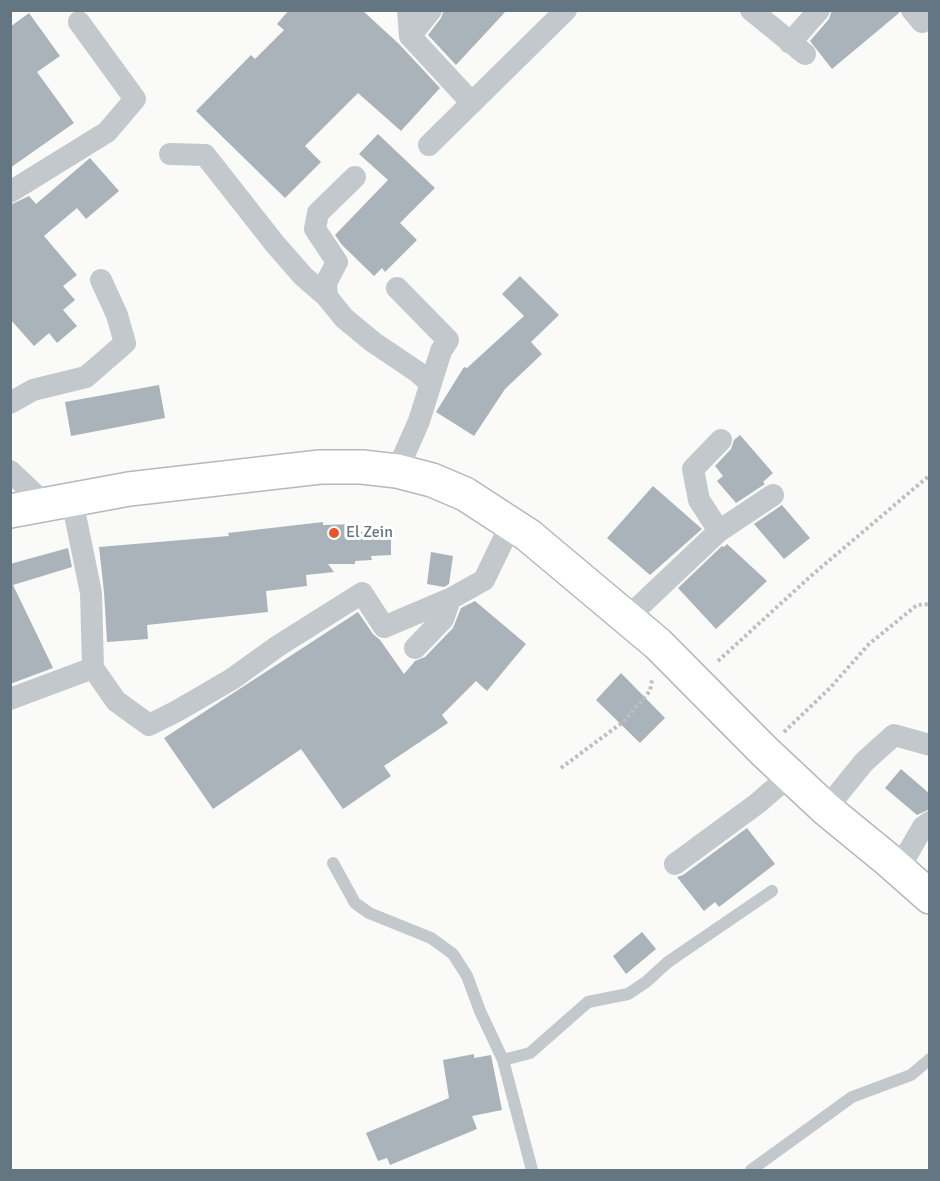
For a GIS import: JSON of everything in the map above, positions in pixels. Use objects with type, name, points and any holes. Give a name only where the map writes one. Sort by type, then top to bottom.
[{"type":"highway","points":[[10,511],[129,489],[320,467],[362,467],[397,471],[432,480],[465,494],[528,535],[658,644],[790,776],[930,897]]},
{"type":"street","points":[[408,10],[410,36],[472,103]]},
{"type":"street","points":[[410,36],[431,10]]},
{"type":"street","points":[[751,10],[797,48],[819,10]]},
{"type":"street","points":[[429,146],[556,14]]},
{"type":"street","points":[[10,192],[106,132],[135,99],[79,22]]},
{"type":"street","points":[[170,154],[205,154],[275,244],[303,276],[327,297],[344,318],[372,342],[430,383]]},
{"type":"street","points":[[327,297],[326,283],[337,262],[315,229],[318,213],[355,177]]},
{"type":"street","points":[[10,403],[33,390],[86,377],[125,343],[117,315],[101,280]]},
{"type":"street","points":[[397,288],[448,340],[441,351],[419,421],[397,471]]},
{"type":"street","points":[[719,531],[699,500],[693,469],[721,440]]},
{"type":"street","points":[[10,471],[59,503],[91,593],[93,668],[116,701],[148,725],[232,679],[278,646],[362,593],[384,627],[450,599],[484,580],[511,524]]},
{"type":"street","points":[[627,618],[719,531],[773,495]]},
{"type":"street","points":[[414,648],[443,619],[450,599]]},
{"type":"street","points":[[10,699],[93,668]]},
{"type":"street","points":[[826,809],[864,762],[894,735],[930,745]]},
{"type":"street","points":[[675,864],[758,803],[790,776]]},
{"type":"street","points":[[898,870],[923,827],[930,822]]},
{"type":"lane","points":[[333,863],[355,903],[369,913],[431,938],[453,954],[467,976],[480,1011],[503,1060],[532,1170]]},
{"type":"lane","points":[[503,1060],[530,1053],[588,1002],[628,994],[646,982],[668,962],[772,891]]},
{"type":"lane","points":[[751,1170],[852,1097],[911,1075],[930,1059]]},
{"type":"path","points":[[696,683],[812,575],[930,475]]},
{"type":"path","points":[[765,752],[830,688],[869,644],[917,605],[930,603]]},
{"type":"path","points":[[561,768],[623,722],[650,691],[658,644]]},
{"type":"building","points":[[289,10],[362,10],[399,44],[440,88],[401,131],[358,93],[305,146],[321,162],[285,198],[196,111],[251,55],[255,59],[284,30],[277,24]]},
{"type":"building","points":[[444,10],[507,10],[456,65],[428,35]]},
{"type":"building","points":[[832,10],[899,10],[899,13],[832,69],[810,41],[829,19]]},
{"type":"building","points":[[29,13],[60,56],[37,72],[74,123],[10,168],[10,27]]},
{"type":"building","points":[[378,134],[435,188],[400,223],[417,240],[385,272],[382,268],[374,276],[342,245],[335,235],[388,180],[359,154]]},
{"type":"building","points":[[90,158],[119,191],[86,219],[77,208],[44,236],[77,275],[63,286],[75,300],[63,310],[77,326],[57,343],[49,333],[34,346],[10,319],[10,205],[29,196],[36,204]]},
{"type":"building","points":[[520,276],[559,315],[531,342],[542,354],[505,389],[474,436],[436,412],[464,367],[467,368],[524,316],[502,294]]},
{"type":"building","points":[[159,385],[165,418],[71,436],[65,402]]},
{"type":"building","points":[[740,435],[773,473],[763,482],[765,484],[736,503],[717,481],[723,476],[715,466]]},
{"type":"building","points":[[653,486],[702,529],[650,575],[607,538]]},
{"type":"building","points":[[782,505],[810,538],[784,559],[754,524]]},
{"type":"building","points":[[323,522],[323,525],[355,524],[355,532],[391,531],[391,555],[371,556],[372,560],[355,561],[355,564],[328,564],[334,572],[306,575],[307,586],[266,591],[268,612],[147,625],[148,639],[107,642],[99,547],[229,536],[228,533]]},
{"type":"building","points":[[727,544],[767,581],[716,629],[678,588],[722,546]]},
{"type":"building","points":[[68,548],[72,567],[13,585],[53,668],[10,684],[10,564]]},
{"type":"building","points":[[431,552],[453,556],[449,584],[444,587],[427,584]]},
{"type":"building","points":[[475,601],[526,644],[487,691],[476,681],[442,715],[448,723],[384,766],[391,776],[343,809],[301,749],[213,809],[164,738],[358,612],[404,674],[415,661],[425,657],[453,628],[461,608]]},
{"type":"building","points":[[621,673],[665,718],[640,743],[596,700]]},
{"type":"building","points":[[901,769],[930,794],[930,809],[917,815],[885,788]]},
{"type":"building","points":[[747,828],[775,864],[719,907],[715,902],[704,911],[677,877],[683,875]]},
{"type":"building","points":[[642,932],[656,949],[626,974],[613,956]]},
{"type":"building","points":[[474,1054],[474,1058],[491,1055],[502,1110],[472,1116],[477,1129],[390,1165],[387,1158],[378,1161],[366,1133],[449,1098],[443,1060]]},
{"type":"place","name":"El Zein","points":[[334,533]]}]
